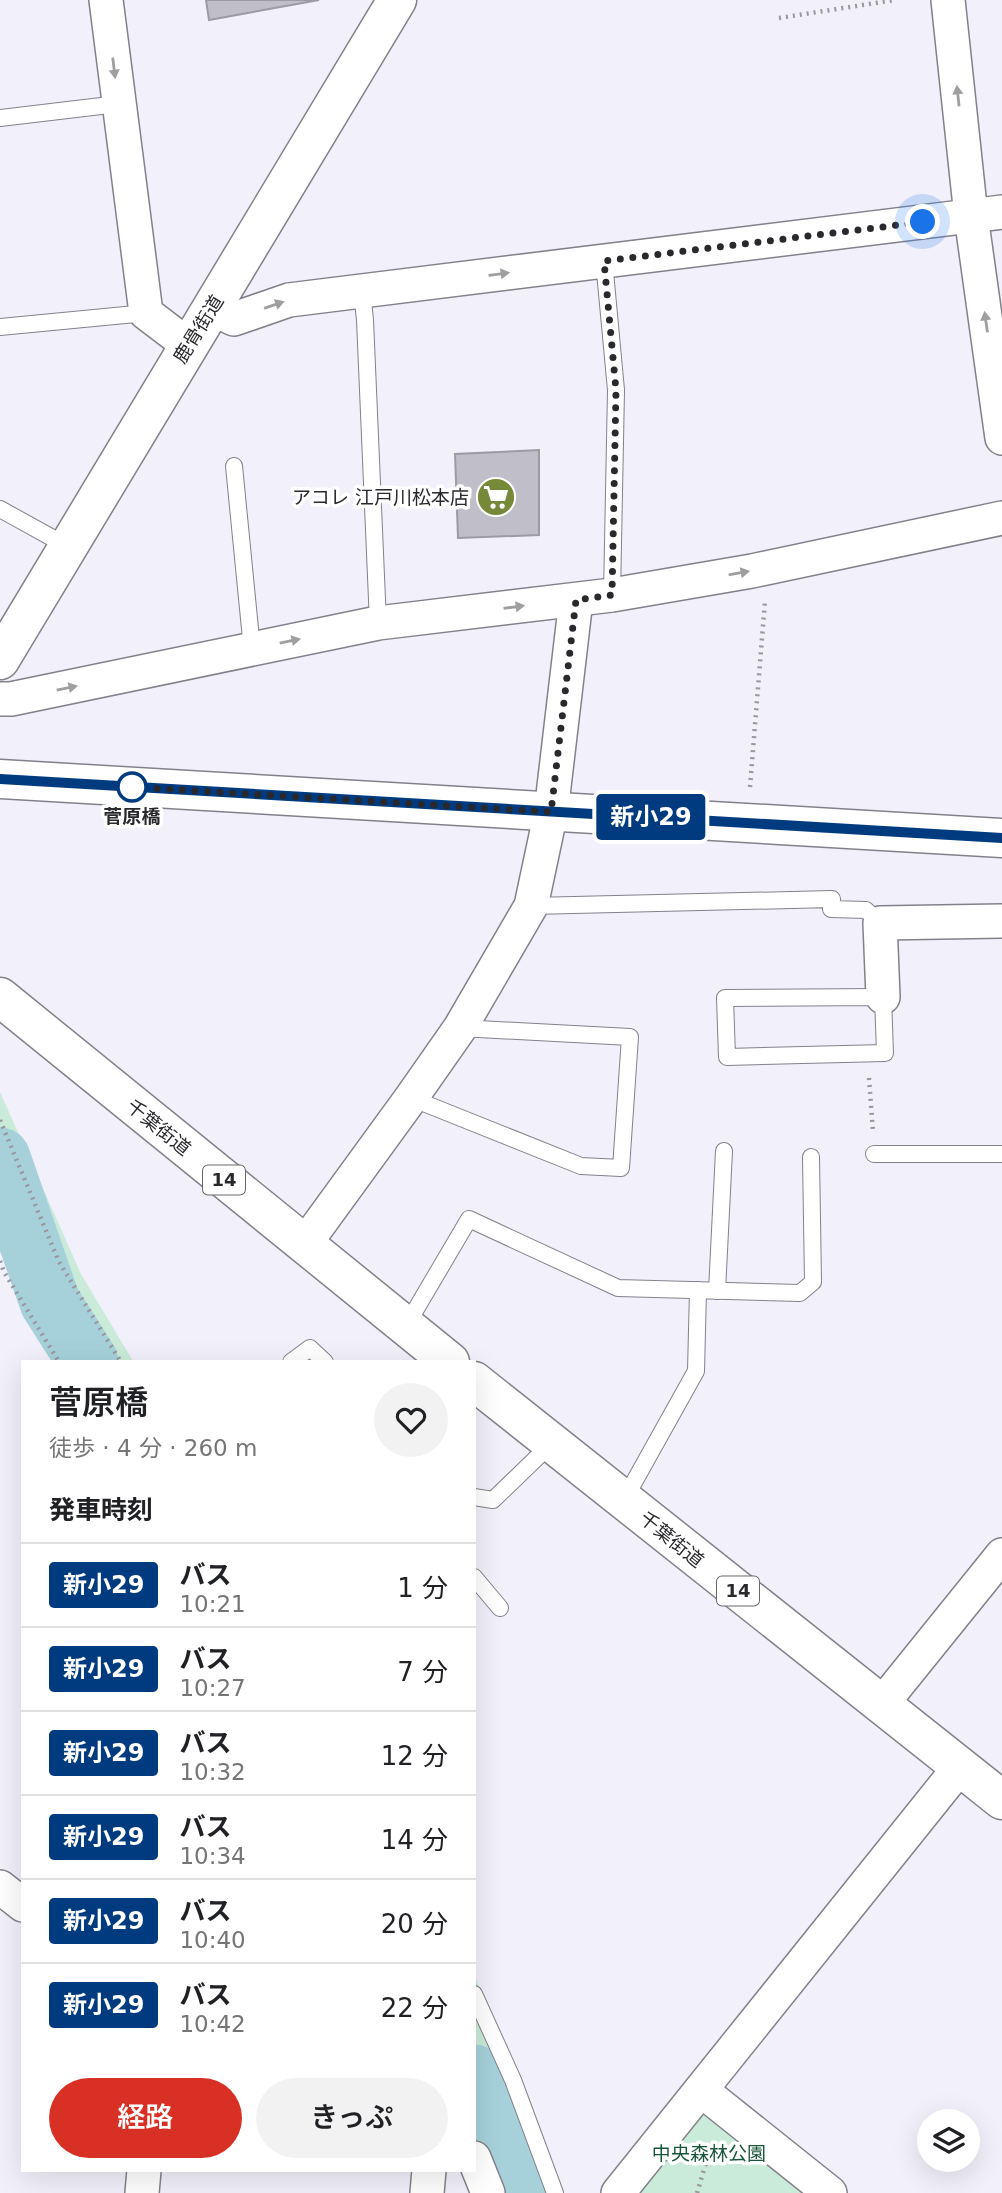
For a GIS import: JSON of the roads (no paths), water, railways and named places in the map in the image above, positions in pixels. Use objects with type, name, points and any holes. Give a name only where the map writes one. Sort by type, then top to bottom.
[{"type":"main road","name":"鹿骨街道","points":[[0,660],[397,0]]},
{"type":"main road","points":[[0,779],[1002,838]]},
{"type":"main road","name":"千葉街道","points":[[0,997],[448,1360]]},
{"type":"main road","name":"千葉街道","points":[[476,1383],[881,1705],[987,1785]]},
{"type":"street","points":[[106,0],[146,313],[188,345]]},
{"type":"street","points":[[948,0],[987,214],[1002,438]]},
{"type":"street","points":[[211,308],[234,319],[289,300],[987,214]]},
{"type":"street","points":[[0,699],[11,699],[378,623],[612,595],[752,571],[1002,518]]},
{"type":"street","points":[[304,1245],[460,1028],[531,906],[551,812],[576,600]]},
{"type":"street","points":[[883,997],[880,923],[1002,922]]},
{"type":"street","points":[[881,1705],[1002,1555]]},
{"type":"street","points":[[618,2193],[701,2090],[987,1785]]},
{"type":"street","points":[[0,1887],[21,1903]]},
{"type":"street","points":[[701,2090],[830,2193]]},
{"type":"street","points":[[476,2163],[488,2193]]},
{"type":"street","points":[[142,2193],[144,2172]]},
{"type":"street","points":[[427,2193],[429,2172]]},
{"type":"lane","points":[[0,118],[118,104]]},
{"type":"lane","points":[[604,261],[616,390],[612,595]]},
{"type":"lane","points":[[362,292],[378,623]]},
{"type":"lane","points":[[0,327],[146,313]]},
{"type":"lane","points":[[234,466],[252,649]]},
{"type":"lane","points":[[0,509],[67,546]]},
{"type":"lane","points":[[531,906],[832,898],[831,909],[866,910],[880,923]]},
{"type":"lane","points":[[883,997],[885,1053],[727,1057],[725,998],[883,997]]},
{"type":"lane","points":[[411,1098],[581,1166],[621,1168],[630,1037],[460,1028]]},
{"type":"lane","points":[[717,1291],[724,1151]]},
{"type":"lane","points":[[874,1154],[1002,1154]]},
{"type":"lane","points":[[406,1326],[469,1219],[618,1288],[800,1293],[813,1282],[811,1157]]},
{"type":"lane","points":[[624,1500],[696,1371],[698,1290]]},
{"type":"lane","points":[[294,1360],[310,1348],[324,1360]]},
{"type":"lane","points":[[476,1497],[493,1500],[551,1444]]},
{"type":"lane","points":[[476,1579],[500,1608]]},
{"type":"lane","points":[[476,1998],[513,2080],[555,2193]]},
{"type":"waterway","points":[[0,1158],[50,1302],[87,1360]]},
{"type":"waterway","points":[[476,2080],[517,2193]]},
{"type":"place","name":"アコレ 江戸川松本店","points":[[496,497]]},
{"type":"place","name":"菅原橋","points":[[132,787]]},
{"type":"park label","name":"中央森林公園","points":[[709,2153]]}]
